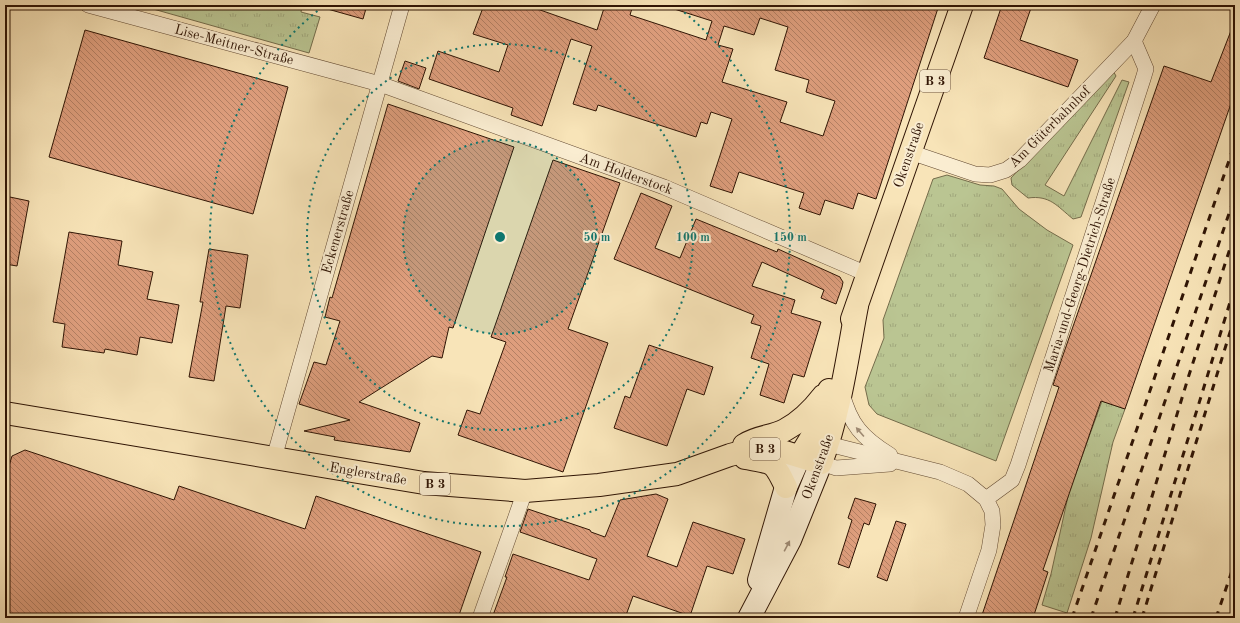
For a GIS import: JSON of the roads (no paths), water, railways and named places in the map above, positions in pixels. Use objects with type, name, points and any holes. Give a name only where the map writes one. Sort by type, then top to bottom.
[{"type":"main road","name":"Okenstraße","points":[[749,618],[790,540],[820,449],[857,306],[867,274],[962,5]]},
{"type":"main road","name":"Englerstraße","points":[[730,455],[752,440],[785,430],[810,412],[836,389]]},
{"type":"main road","name":"Englerstraße","points":[[5,413],[424,483],[525,491],[598,485],[677,474],[730,455],[753,449],[776,449],[800,456],[820,449]]},
{"type":"main road","name":"B 3","points":[[785,430],[820,449]]},
{"type":"main road","name":"Englerstraße","points":[[730,455],[770,462],[778,468],[786,487]]},
{"type":"main road","name":"Okenstraße","points":[[749,618],[786,487],[800,456]]},
{"type":"street","name":"Lise-Meitner-Straße","points":[[88,5],[380,84]]},
{"type":"street","name":"Eckenerstraße","points":[[274,458],[402,5]]},
{"type":"street","name":"Am Güterbahnhof","points":[[910,152],[975,174],[990,175],[1006,170],[1020,160],[1134,41],[1153,5]]},
{"type":"street","name":"Maria-und-Georg-Dietrich-Straße","points":[[986,499],[1012,480],[1018,465],[1138,94],[1146,69],[1134,41]]},
{"type":"street","name":"Am Holderstock","points":[[380,84],[664,187],[867,274]]},
{"type":"street","points":[[836,389],[861,434],[875,446],[903,462]]},
{"type":"street","points":[[820,449],[836,468],[903,462]]},
{"type":"street","points":[[820,449],[903,462],[940,472],[968,484],[986,499],[992,511],[993,525],[989,550],[966,618]]},
{"type":"street","points":[[480,618],[525,491]]},
{"type":"railway","points":[[1072,618],[1235,143]]},
{"type":"railway","points":[[1091,618],[1235,196]]},
{"type":"railway","points":[[1115,618],[1189,375],[1235,233]]},
{"type":"railway","points":[[1133,618],[1235,286]]},
{"type":"railway","points":[[1142,618],[1235,316]]},
{"type":"railway","points":[[1216,618],[1235,562]]}]
